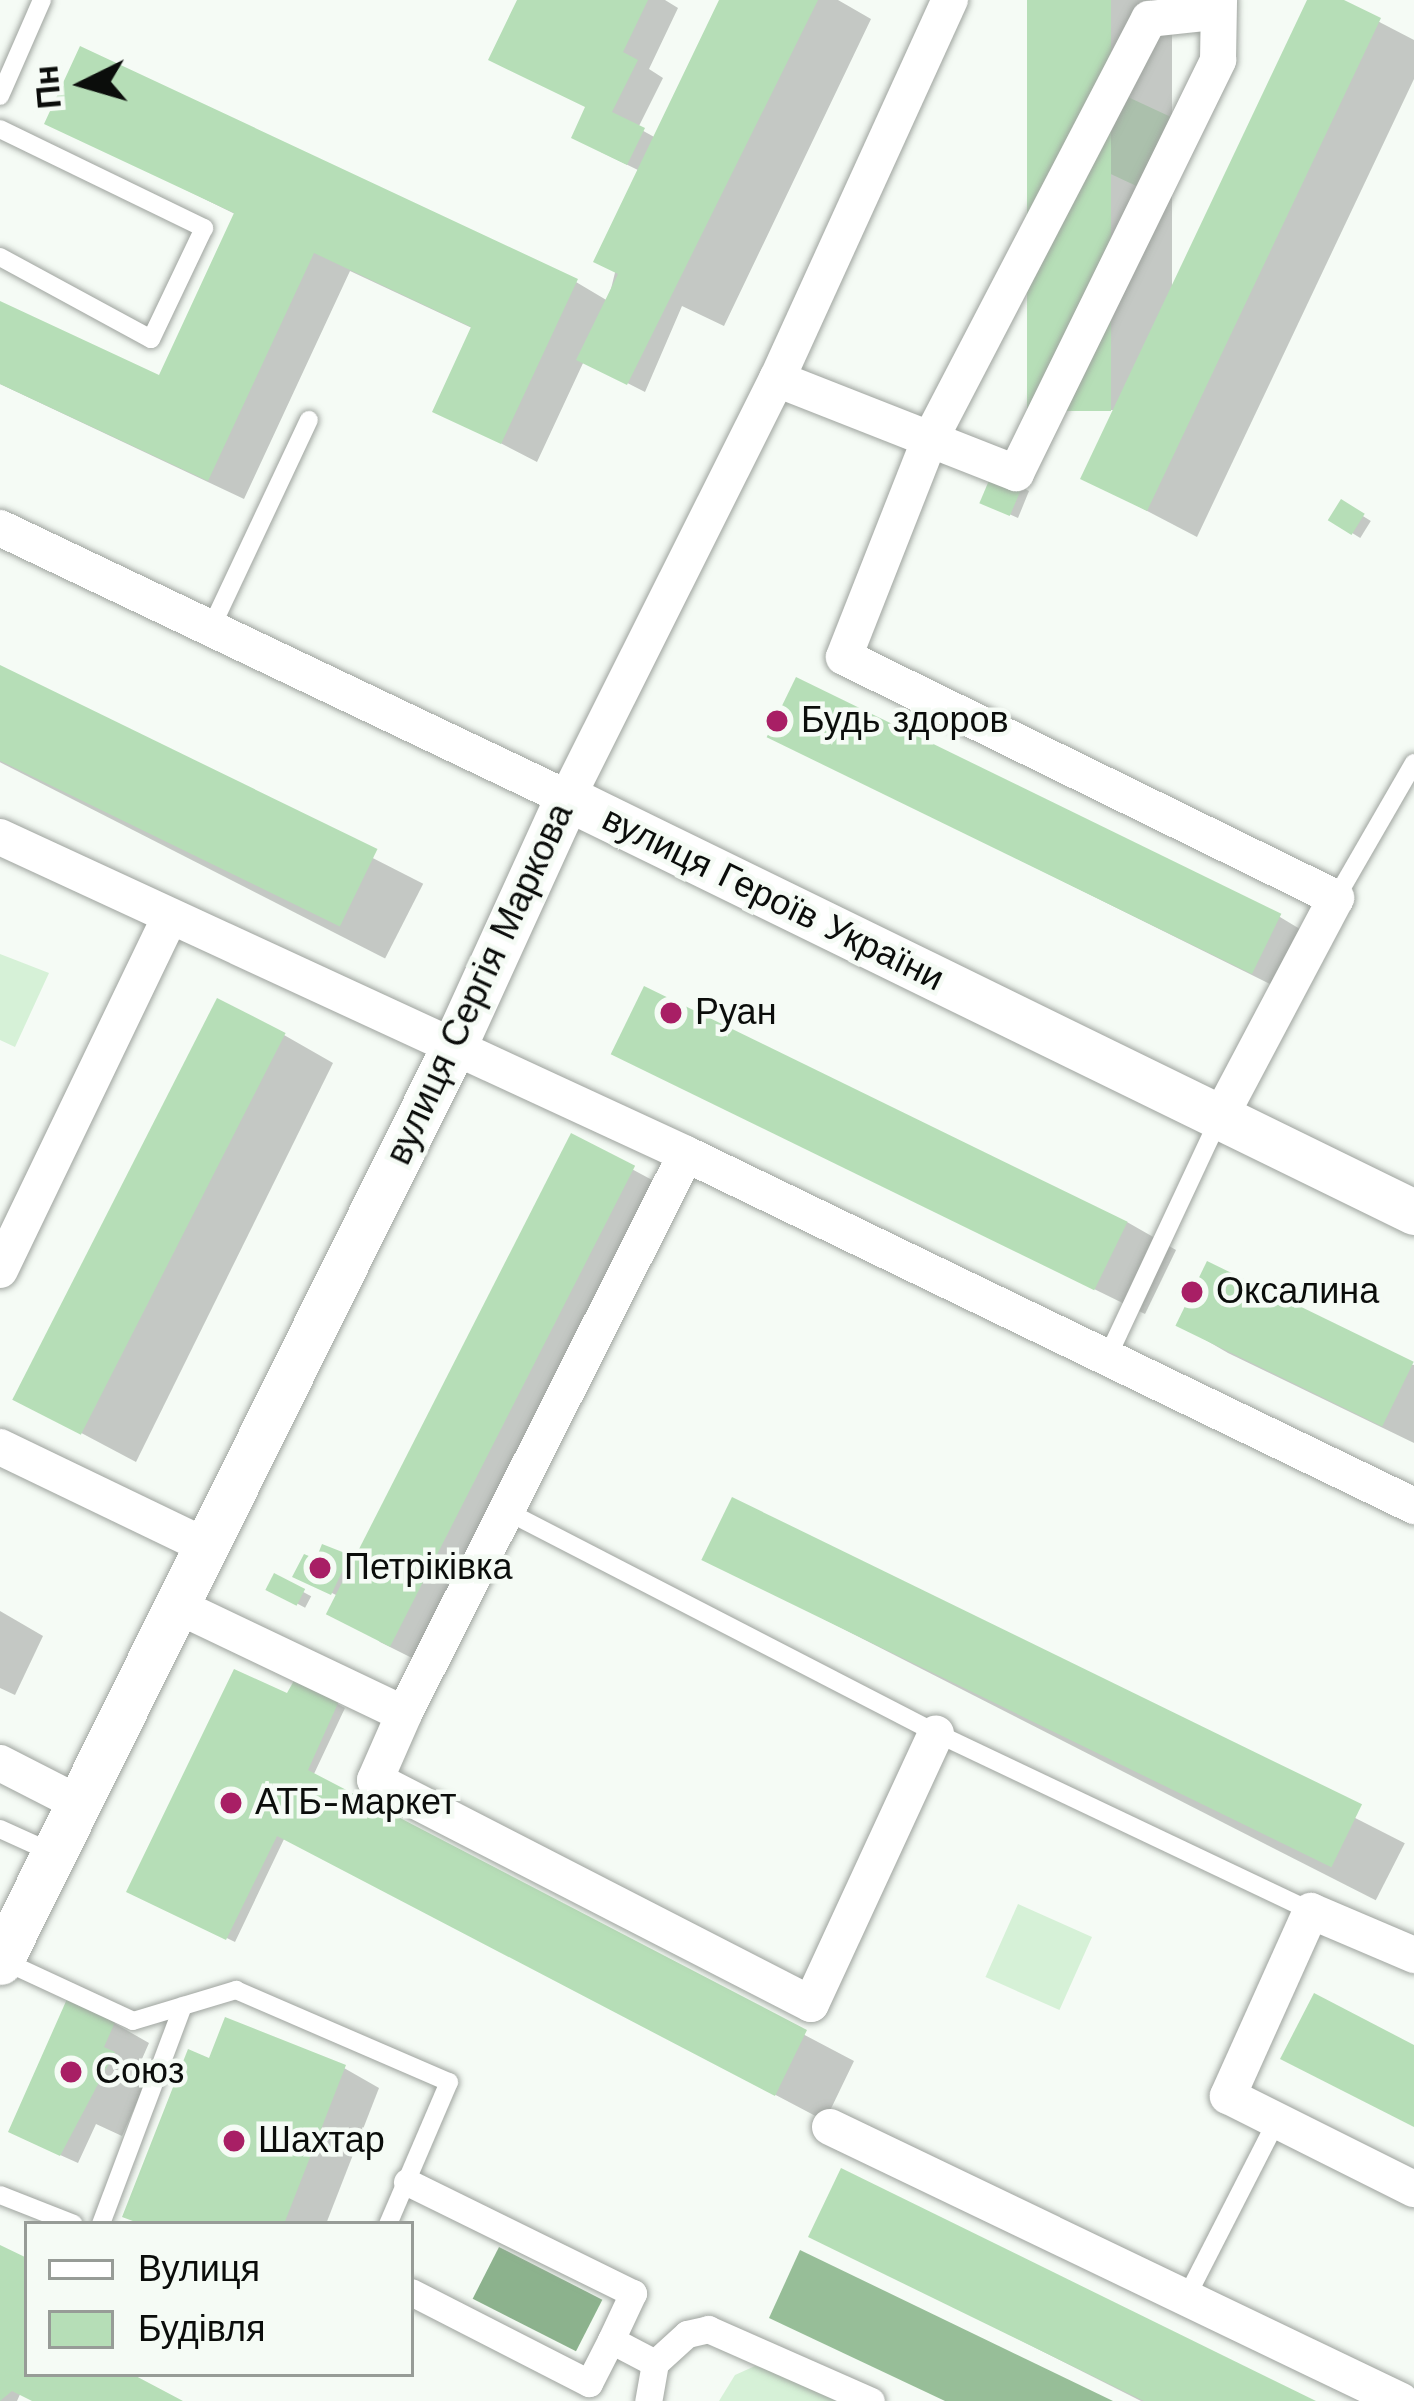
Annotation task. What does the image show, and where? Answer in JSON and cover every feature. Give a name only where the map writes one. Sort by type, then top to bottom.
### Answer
[{"type":"street","name":"вулиця Сергія Маркова","points":[[1,1961],[455,1044],[567,798],[777,379],[950,0]]},
{"type":"street","points":[[777,379],[929,441],[1016,473],[1218,60],[1217,6],[1149,19],[929,441],[844,657],[1336,898],[1219,1118]]},
{"type":"street","name":"вулиця Героїв України","points":[[0,528],[567,798],[1414,1212]]},
{"type":"street","points":[[0,837],[455,1044],[1414,1506]]},
{"type":"street","points":[[0,1270],[170,917]]},
{"type":"street","points":[[686,1154],[375,1780],[811,2004],[936,1733]]},
{"type":"street","points":[[0,1447],[206,1546]]},
{"type":"street","points":[[178,1606],[404,1714]]},
{"type":"street","points":[[0,1763],[80,1804]]},
{"type":"street","points":[[1414,1955],[1311,1911],[1228,2096],[1414,2189]]},
{"type":"street","points":[[830,2127],[1401,2401]]},
{"type":"street","points":[[407,2182],[633,2293],[589,2383],[414,2294]]},
{"type":"street","points":[[648,2401],[655,2363],[686,2334],[708,2329],[871,2401]]},
{"type":"street","points":[[611,2340],[655,2363]]},
{"type":"lane","points":[[0,96],[42,0]]},
{"type":"lane","points":[[0,129],[204,228],[151,339],[0,257]]},
{"type":"lane","points":[[212,628],[309,420]]},
{"type":"lane","points":[[1336,898],[1414,763]]},
{"type":"lane","points":[[1107,1358],[1219,1118]]},
{"type":"lane","points":[[508,1512],[936,1733],[1311,1911]]},
{"type":"lane","points":[[0,1829],[55,1854]]},
{"type":"lane","points":[[1,1961],[133,2021],[236,1990],[449,2082],[389,2221]]},
{"type":"lane","points":[[102,2221],[183,2006]]},
{"type":"lane","points":[[1185,2300],[1277,2120]]},
{"type":"lane","points":[[0,2195],[66,2221]]},
{"type":"shaded area","points":[[1115,91],[1184,123],[1151,193],[1082,161]]},
{"type":"shaded area","points":[[0,954],[49,973],[15,1047],[0,1040]]},
{"type":"shaded area","points":[[1018,1904],[1092,1937],[1059,2010],[985,1977]]},
{"type":"shaded area","points":[[499,2247],[602,2300],[576,2351],[473,2299]]},
{"type":"shaded area","points":[[800,2250],[1113,2401],[945,2401],[769,2318]]},
{"type":"shaded area","points":[[755,2366],[836,2401],[719,2401],[735,2375]]},
{"type":"building","points":[[517,0],[648,0],[623,52],[638,60],[612,112],[645,128],[627,165],[571,138],[585,107],[488,60]]},
{"type":"building","points":[[719,0],[818,0],[627,385],[576,360],[618,274],[593,262]]},
{"type":"building","points":[[1027,0],[1111,0],[1111,411],[1027,411]]},
{"type":"building","points":[[1307,0],[1344,0],[1381,18],[1147,511],[1080,479]]},
{"type":"building","points":[[80,46],[578,279],[501,444],[432,412],[471,327],[314,253],[208,481],[0,384],[0,301],[159,375],[234,213],[44,124]]},
{"type":"building","points":[[993,471],[1023,484],[1010,516],[979,503]]},
{"type":"building","points":[[1341,499],[1365,514],[1351,535],[1328,520]]},
{"type":"building","points":[[0,665],[377,849],[340,926],[0,761]]},
{"type":"building","points":[[796,677],[1281,914],[1252,974],[767,737]]},
{"type":"building","points":[[644,986],[1128,1222],[1094,1290],[611,1054]]},
{"type":"building","points":[[217,998],[286,1033],[81,1435],[12,1400]]},
{"type":"building","points":[[571,1133],[635,1166],[390,1647],[326,1614]]},
{"type":"building","points":[[1207,1261],[1414,1362],[1382,1427],[1175,1326]]},
{"type":"building","points":[[732,1497],[1362,1804],[1331,1867],[701,1560]]},
{"type":"building","name":"Петріківка","points":[[322,1544],[350,1555],[331,1595],[292,1577],[304,1554],[316,1559]]},
{"type":"building","name":"Петріківка","points":[[274,1573],[305,1589],[297,1606],[265,1590]]},
{"type":"building","points":[[234,1669],[287,1693],[296,1677],[339,1701],[308,1770],[807,2030],[775,2096],[277,1836],[226,1940],[126,1892]]},
{"type":"building","points":[[1314,1993],[1414,2045],[1414,2127],[1280,2059]]},
{"type":"building","name":"Союз","points":[[67,1999],[116,2020],[104,2047],[115,2052],[60,2156],[8,2132]]},
{"type":"building","name":"Шахтар","points":[[225,2017],[346,2065],[285,2221],[133,2221],[122,2217],[188,2049],[209,2058]]},
{"type":"building","points":[[841,2168],[1316,2401],[1144,2401],[808,2237]]},
{"type":"building","points":[[0,2245],[24,2257],[24,2377],[138,2377],[183,2401],[32,2401],[12,2391],[0,2401]]},
{"type":"place","name":"Будь здоров","points":[[777,721]]},
{"type":"place","name":"Руан","points":[[671,1013]]},
{"type":"place","name":"Оксалина","points":[[1192,1292]]},
{"type":"place","name":"Петріківка","points":[[320,1568]]},
{"type":"place","name":"АТБ-маркет","points":[[231,1803]]},
{"type":"place","name":"Союз","points":[[71,2072]]},
{"type":"place","name":"Шахтар","points":[[234,2141]]}]
